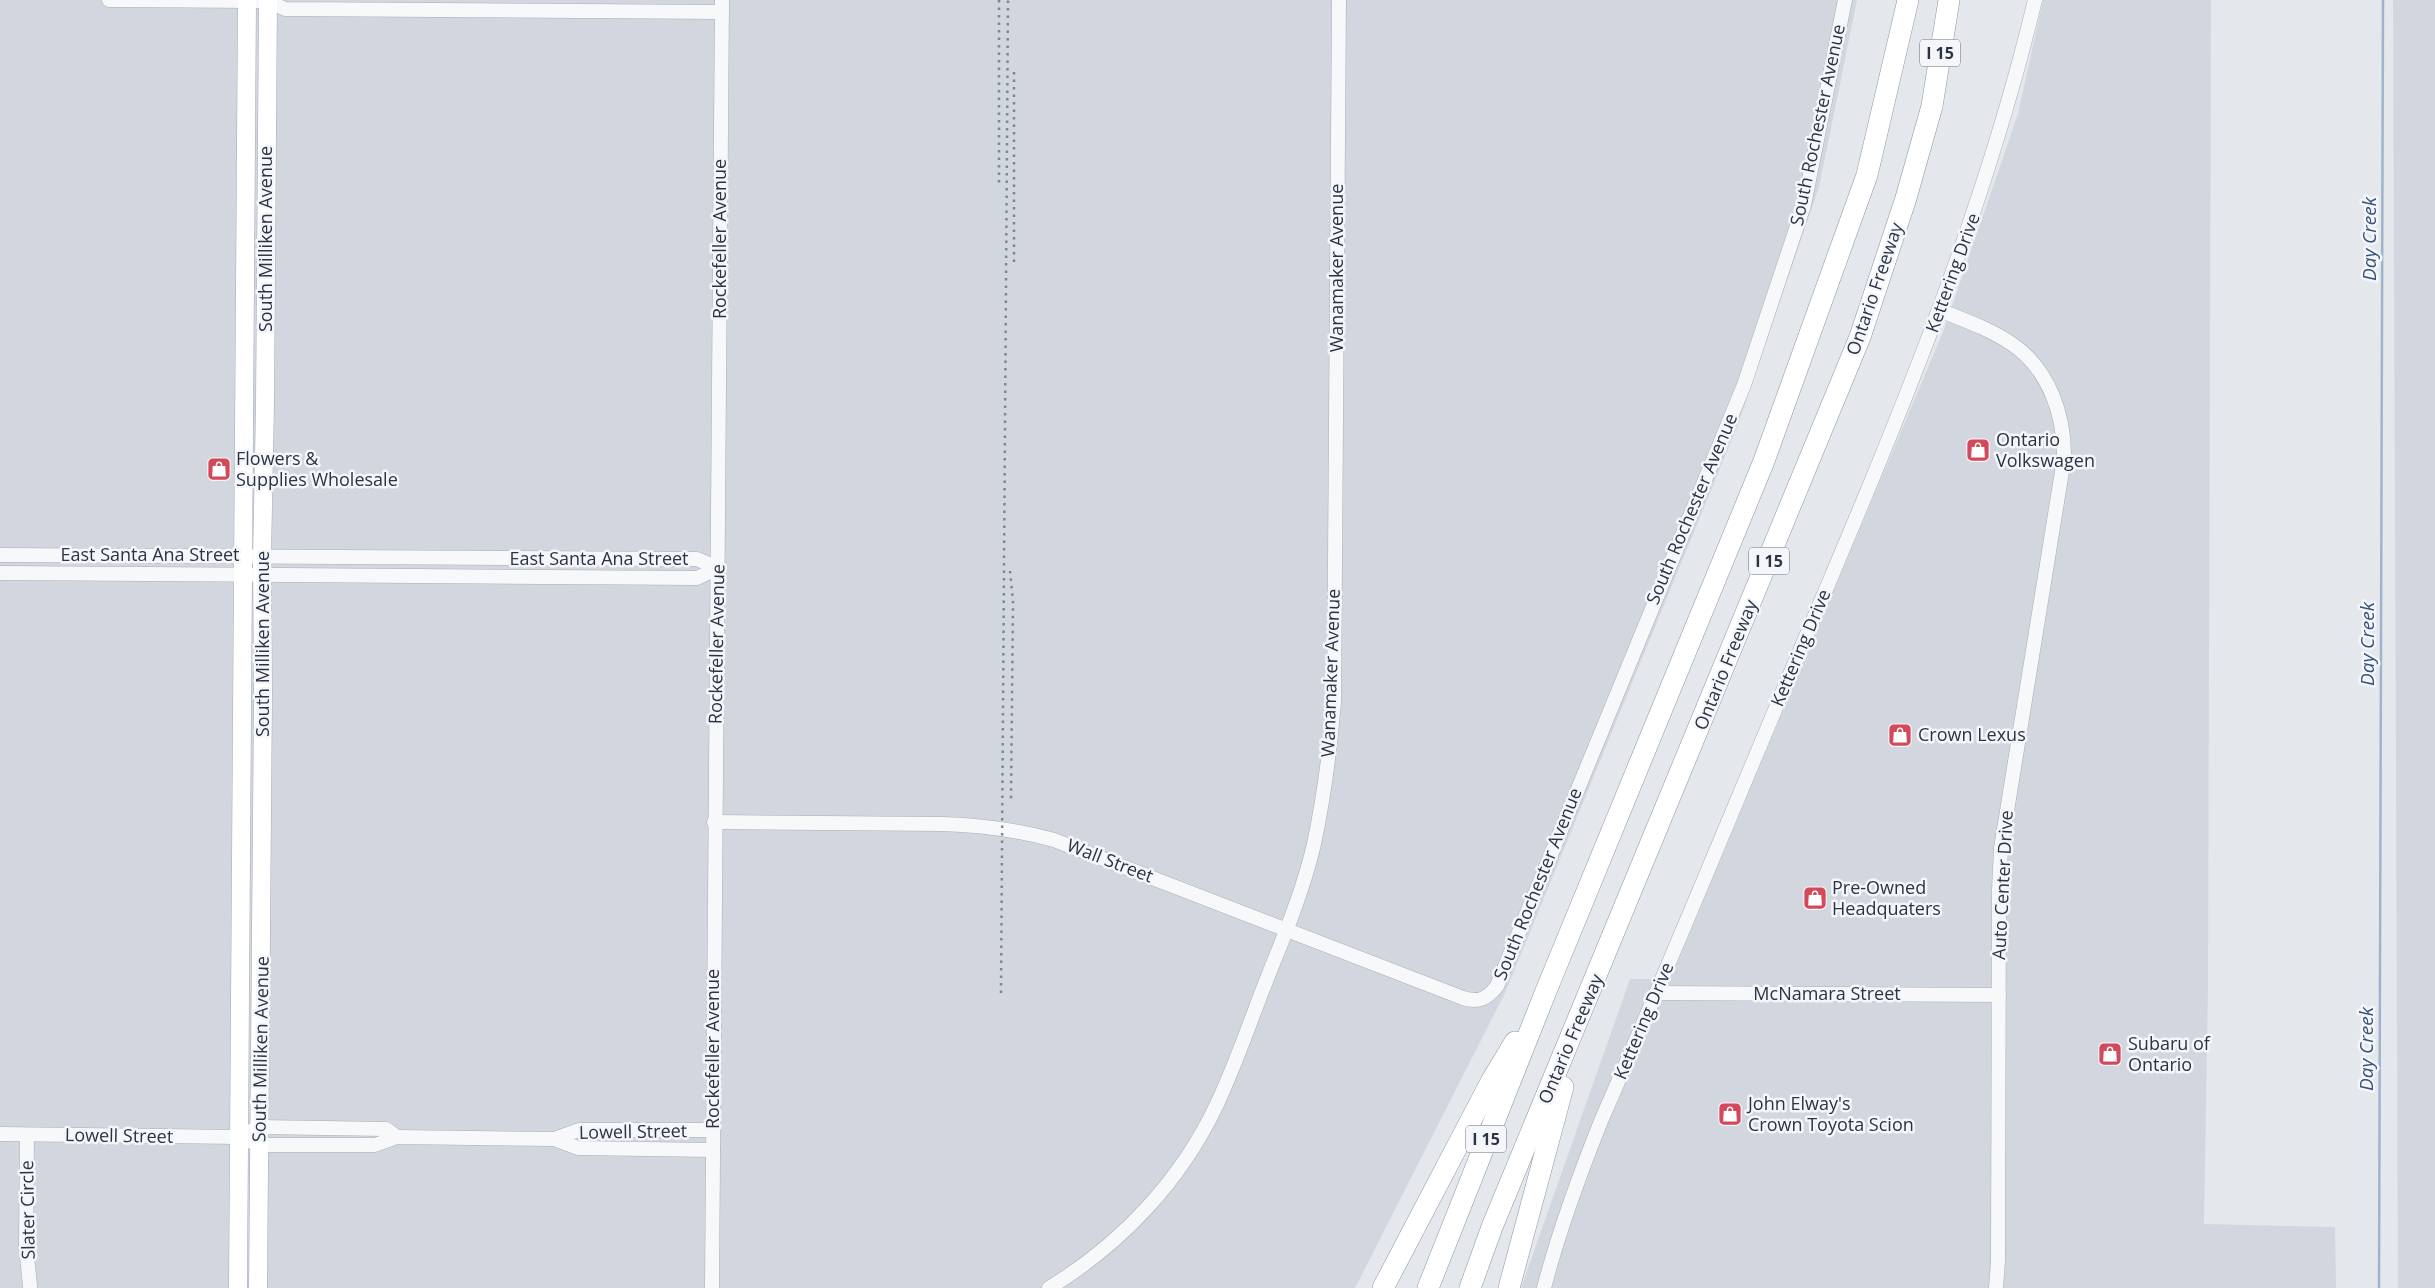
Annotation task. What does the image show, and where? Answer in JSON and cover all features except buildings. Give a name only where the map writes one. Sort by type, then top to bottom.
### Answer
[{"type":"highway","name":"I 15","points":[[1428,1288],[1546,991],[1764,461],[1866,176],[1908,0]]},
{"type":"highway","name":"Ontario Freeway","points":[[1470,1288],[1492,1226],[1584,1008],[1860,337],[1906,198],[1932,106],[1949,0]]},
{"type":"highway","points":[[1932,106],[1963,0]]},
{"type":"highway","points":[[1383,1288],[1491,1082],[1546,991]]},
{"type":"highway","points":[[1509,1288],[1584,1008]]},
{"type":"main road","name":"South Milliken Avenue","points":[[258,1288],[262,556],[269,0]]},
{"type":"main road","name":"South Milliken Avenue","points":[[238,1288],[246,1]]},
{"type":"street","points":[[108,0],[269,0],[285,9],[722,6]]},
{"type":"street","name":"Wanamaker Avenue","points":[[1049,1288],[1101,1252],[1125,1230],[1158,1196],[1189,1154],[1209,1120],[1229,1078],[1287,929],[1313,846],[1328,764],[1334,702],[1339,0]]},
{"type":"street","name":"South Rochester Avenue","points":[[1484,999],[1497,986],[1744,386],[1804,205],[1845,0]]},
{"type":"street","name":"Kettering Drive","points":[[1544,1288],[1576,1182],[1877,470],[1939,310],[1992,157],[2035,0]]},
{"type":"street","name":"Rockefeller Avenue","points":[[712,1288],[714,822],[718,568],[722,6]]},
{"type":"street","name":"Auto Center Drive","points":[[1939,310],[1990,332],[2014,345],[2032,362],[2053,393],[2059,411],[2064,445],[2001,848],[1998,995],[1998,1261],[1996,1288]]},
{"type":"street","name":"East Santa Ana Street","points":[[0,555],[696,559],[718,568]]},
{"type":"street","name":"East Santa Ana Street","points":[[0,573],[697,578],[718,568]]},
{"type":"street","name":"Wall Street","points":[[714,822],[973,825],[1026,833],[1054,840],[1463,998],[1472,1001],[1484,999]]},
{"type":"street","name":"McNamara Street","points":[[1656,993],[1998,995]]},
{"type":"street","name":"Lowell Street","points":[[239,1137],[260,1127],[386,1129],[397,1137]]},
{"type":"street","name":"Lowell Street","points":[[554,1139],[579,1130],[713,1130]]},
{"type":"street","name":"Lowell Street","points":[[0,1134],[239,1137],[259,1146],[375,1145],[397,1137],[554,1139],[578,1148],[713,1150]]},
{"type":"street","name":"Slater Circle","points":[[27,1135],[26,1246],[30,1286]]},
{"type":"shaded area","points":[[0,0],[1857,0],[1819,187],[1739,422],[1505,993],[1355,1288],[0,1288]]},
{"type":"shaded area","points":[[2043,0],[2211,0],[2208,985],[2204,1224],[2335,1227],[2336,1288],[1521,1288],[1630,979],[1670,979],[1943,332],[2018,114]]},
{"type":"shaded area","points":[[2393,0],[2435,0],[2435,1288],[2398,1288]]},
{"type":"waterway","name":"Day Creek","points":[[2379,1288],[2383,0]]},
{"type":"railway","points":[[999,0],[999,187]]},
{"type":"railway","points":[[1001,993],[1008,0]]},
{"type":"railway","points":[[1014,72],[1014,263]]},
{"type":"railway","points":[[1010,571],[1013,601],[1011,800]]},
{"type":"place","name":"Ontario Volkswagen","points":[[1978,450]]},
{"type":"place","name":"Flowers & Supplies Wholesale","points":[[219,469]]},
{"type":"place","name":"Crown Lexus","points":[[1900,735]]},
{"type":"place","name":"Pre-Owned Headquaters","points":[[1815,898]]},
{"type":"place","name":"Subaru of Ontario","points":[[2110,1054]]},
{"type":"place","name":"John Elway's Crown Toyota Scion","points":[[1730,1114]]}]
